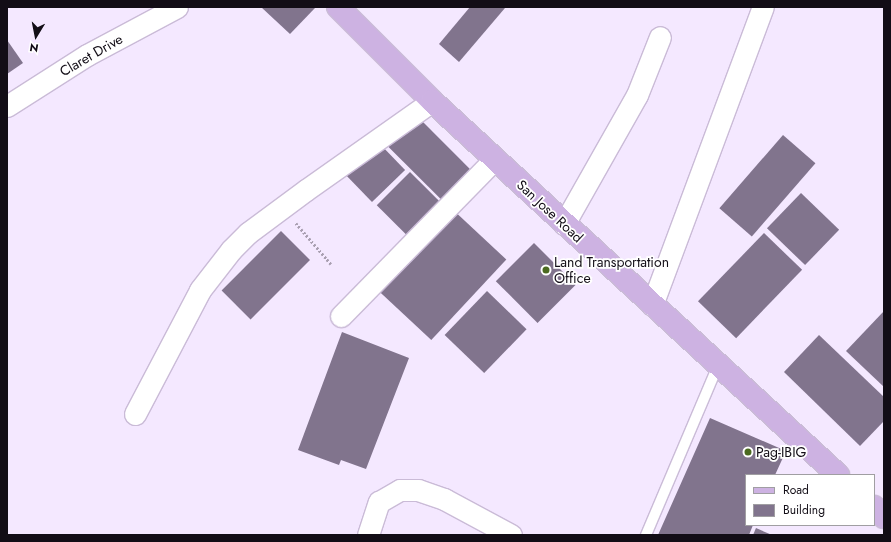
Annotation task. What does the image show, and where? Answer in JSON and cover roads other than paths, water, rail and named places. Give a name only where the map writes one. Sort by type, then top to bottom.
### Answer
[{"type":"main road","name":"San Jose Road","points":[[348,10],[432,101],[494,160],[837,474]]},
{"type":"main road","points":[[875,508],[884,516]]},
{"type":"street","name":"Claret Drive","points":[[7,106],[87,55],[178,7]]},
{"type":"street","points":[[652,305],[763,7]]},
{"type":"street","points":[[564,224],[637,95],[660,37]]},
{"type":"street","points":[[135,414],[172,340],[214,269],[248,233],[432,101]]},
{"type":"street","points":[[341,316],[494,160]]},
{"type":"street","points":[[368,535],[379,502],[400,490],[418,490],[444,499],[511,535]]},
{"type":"lane","points":[[646,535],[718,365]]},
{"type":"place","name":"Land Transportation Office","points":[[546,270]]},
{"type":"place","name":"Pag-IBIG","points":[[748,452]]}]
